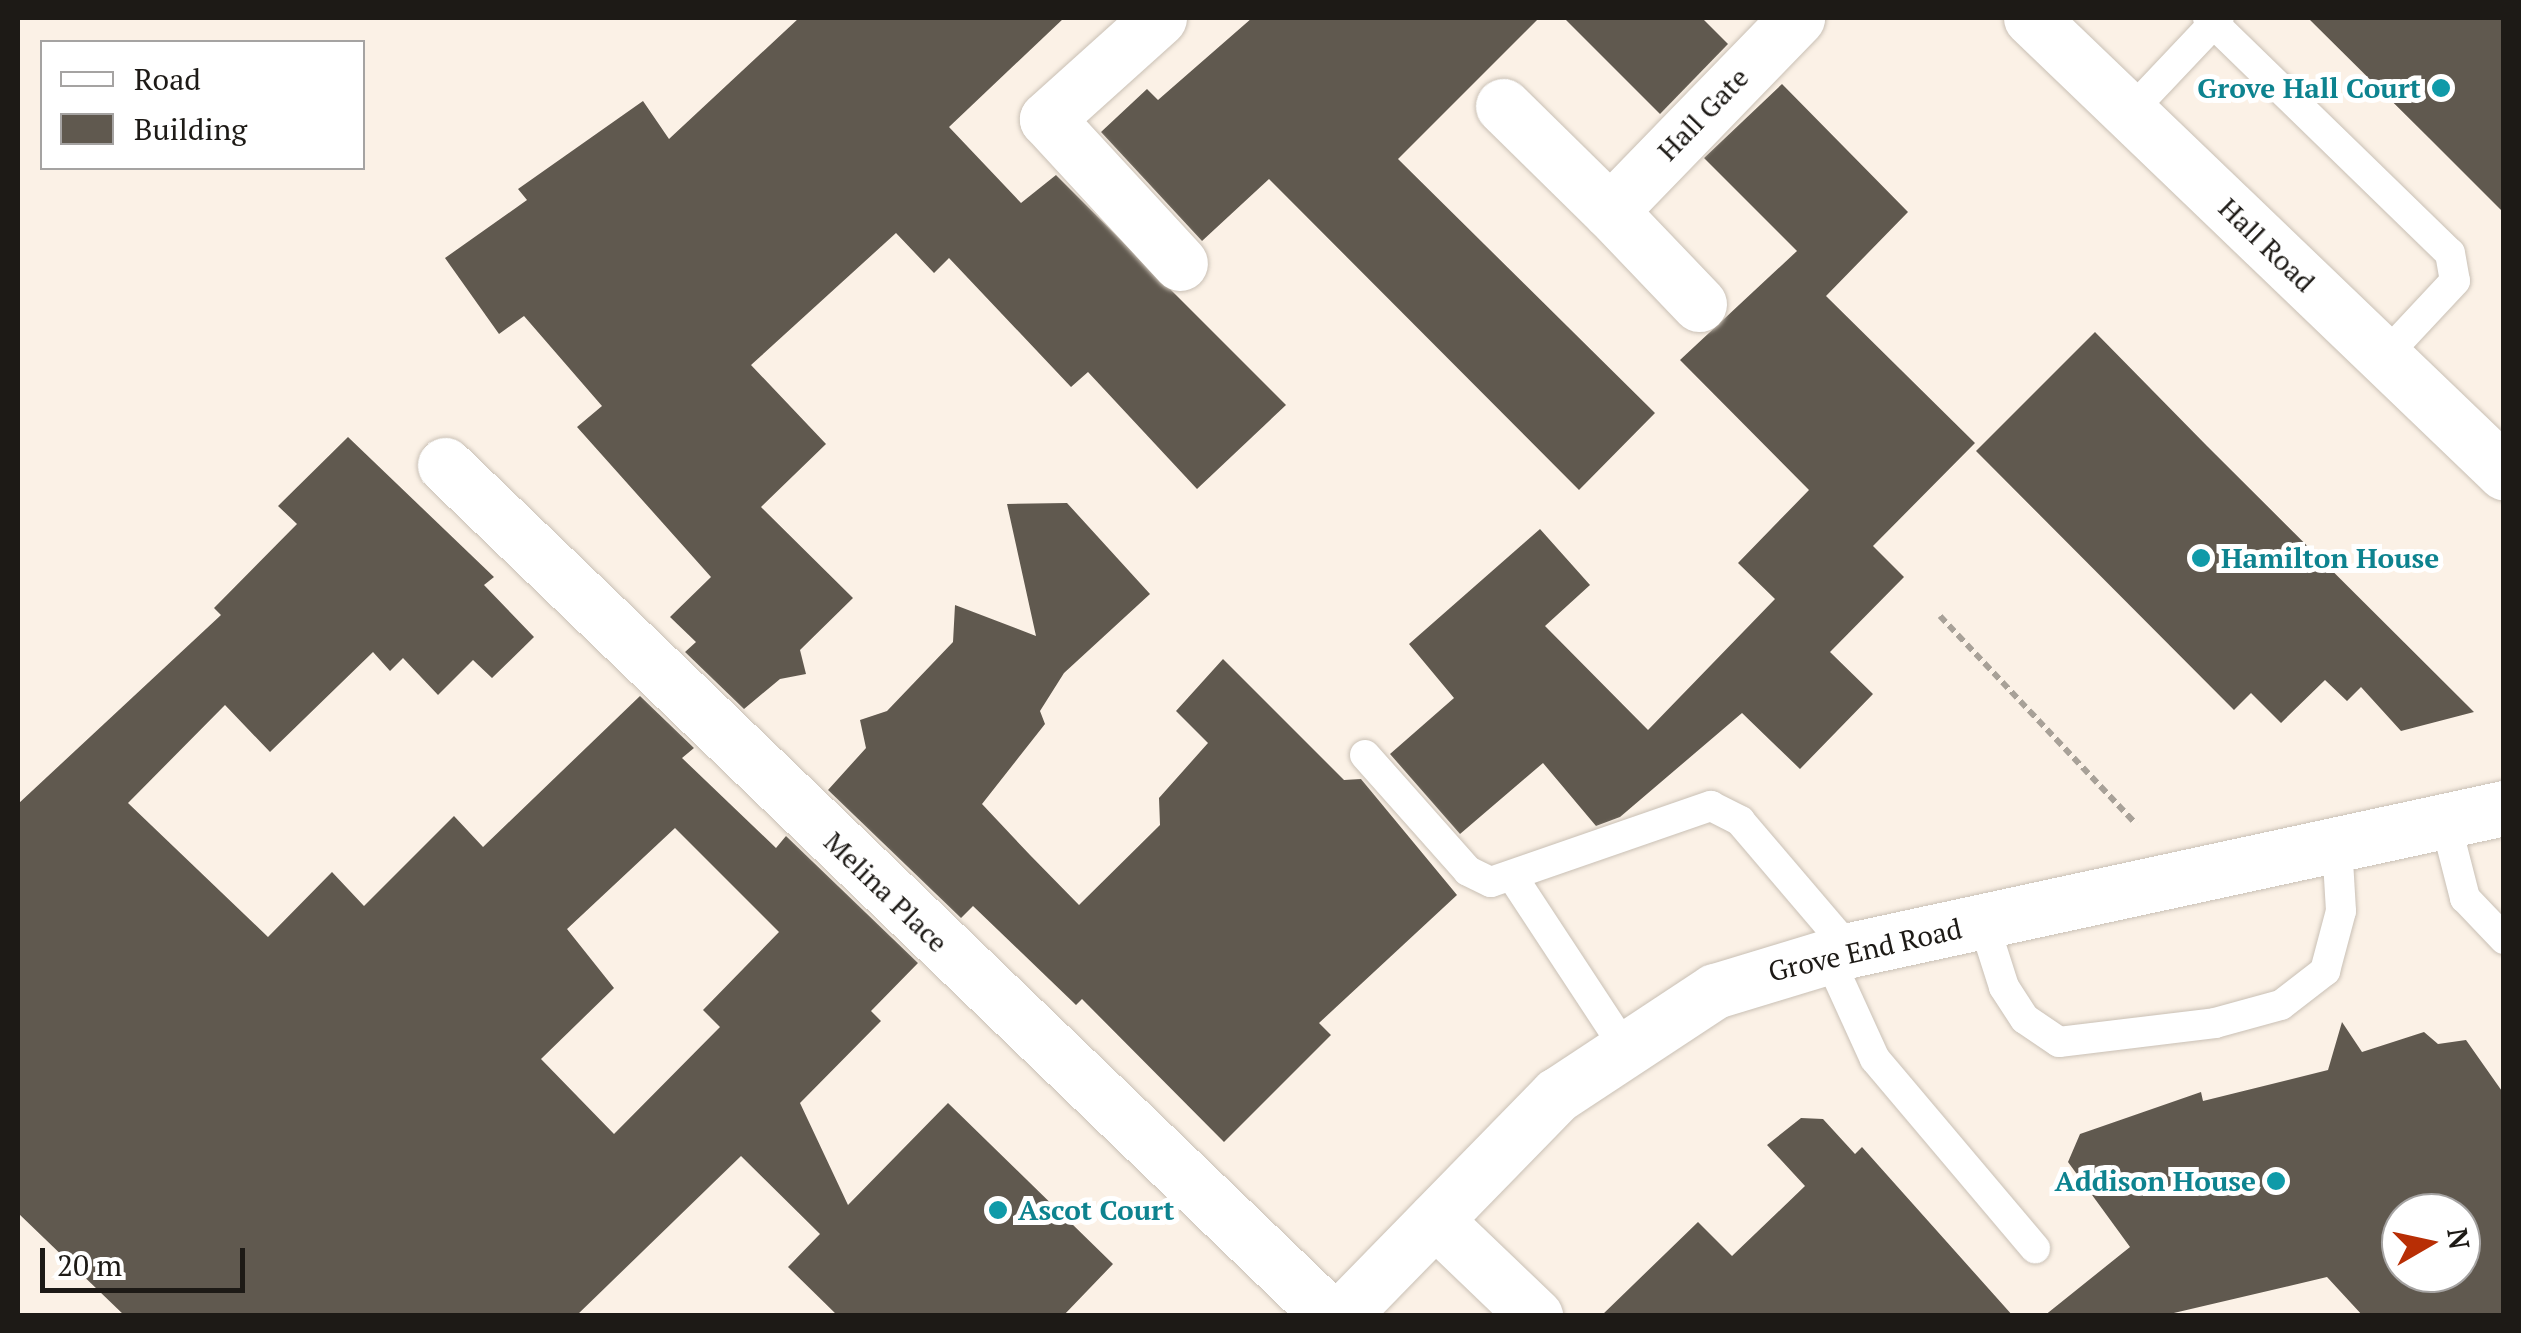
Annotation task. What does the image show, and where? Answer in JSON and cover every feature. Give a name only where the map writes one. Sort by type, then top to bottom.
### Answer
[{"type":"street","points":[[1159,18],[1047,120],[1180,263]]},
{"type":"street","name":"Hall Gate","points":[[1610,212],[1796,18]]},
{"type":"street","name":"Hall Road","points":[[2032,18],[2504,472]]},
{"type":"street","points":[[1503,106],[1700,304]]},
{"type":"street","name":"Melina Place","points":[[444,465],[1330,1316]]},
{"type":"street","name":"Grove End Road","points":[[1341,1316],[1557,1094],[1623,1045],[1715,990],[1839,953],[2504,808]]},
{"type":"street","points":[[1435,1220],[1535,1316]]},
{"type":"lane","points":[[2130,112],[2214,19],[2450,253],[2455,281],[2383,358]]},
{"type":"lane","points":[[1365,756],[1468,871],[1492,882],[1514,878],[1711,806],[1740,821],[1839,953],[1876,1058],[2034,1248]]},
{"type":"lane","points":[[2445,820],[2466,898],[2504,939]]},
{"type":"lane","points":[[1983,922],[2004,987],[2025,1019],[2060,1042],[2216,1023],[2281,1005],[2325,971],[2341,911],[2337,844]]},
{"type":"lane","points":[[1514,878],[1623,1045]]},
{"type":"path","points":[[1940,616],[2184,877]]},
{"type":"building","points":[[799,18],[1064,18],[949,127],[1021,203],[1056,175],[1286,405],[1197,489],[1088,372],[1071,387],[949,258],[934,273],[896,233],[751,365],[826,444],[761,507],[853,598],[800,650],[806,674],[780,679],[744,709],[685,652],[696,642],[670,617],[711,577],[577,427],[602,406],[524,316],[499,334],[445,258],[527,200],[518,189],[643,101],[669,139]]},
{"type":"building","points":[[1252,18],[1539,18],[1398,159],[1655,413],[1579,490],[1269,179],[1202,241],[1101,132],[1147,89],[1158,100]]},
{"type":"building","points":[[1564,18],[1702,18],[1728,44],[1660,114]]},
{"type":"building","name":"Grove Hall Court","points":[[2308,18],[2504,18],[2504,213],[2429,138]]},
{"type":"building","points":[[1782,84],[1908,212],[1826,296],[1975,443],[1873,546],[1904,577],[1830,652],[1873,694],[1800,769],[1742,713],[1620,817],[1596,826],[1543,763],[1460,834],[1390,754],[1454,698],[1409,644],[1540,529],[1590,585],[1545,626],[1648,730],[1775,599],[1738,563],[1809,490],[1680,360],[1797,251],[1704,158]]},
{"type":"building","name":"Hamilton House","points":[[2095,332],[2474,712],[2401,731],[2361,687],[2347,701],[2325,680],[2281,723],[2251,693],[2234,710],[1976,451]]},
{"type":"building","points":[[348,437],[494,577],[484,585],[534,637],[492,678],[473,660],[438,695],[403,658],[390,671],[373,652],[270,752],[225,705],[128,803],[268,937],[332,872],[364,906],[454,816],[483,847],[640,696],[694,748],[682,758],[776,848],[786,836],[918,963],[871,1011],[881,1021],[800,1103],[848,1205],[948,1103],[1113,1264],[1063,1316],[838,1316],[788,1267],[820,1234],[741,1156],[576,1316],[125,1316],[18,1213],[18,804],[221,615],[214,608],[297,524],[278,506]],"holes":[[[675,828],[779,932],[703,1010],[720,1027],[614,1134],[541,1059],[614,988],[567,929]]]},
{"type":"building","points":[[1067,503],[1150,594],[1064,673],[1040,711],[1045,724],[982,804],[1079,905],[1160,825],[1159,798],[1208,743],[1176,711],[1223,659],[1344,780],[1361,779],[1457,895],[1319,1023],[1331,1035],[1224,1142],[1082,999],[1076,1005],[973,906],[961,918],[828,790],[866,748],[860,720],[887,711],[953,642],[955,605],[1036,636],[1007,504]]},
{"type":"building","name":"Addison House","points":[[2342,1022],[2362,1052],[2424,1032],[2438,1044],[2466,1040],[2504,1094],[2504,1316],[2363,1316],[2327,1277],[2161,1316],[2044,1316],[2130,1247],[2068,1162],[2080,1134],[2201,1092],[2203,1101],[2328,1070]]},
{"type":"building","points":[[1801,1118],[1823,1119],[1855,1154],[1862,1147],[2013,1316],[1601,1316],[1698,1222],[1732,1256],[1805,1186],[1767,1145]]},
{"type":"place","name":"Grove Hall Court","points":[[2441,88]]},
{"type":"place","name":"Hamilton House","points":[[2201,558]]},
{"type":"place","name":"Addison House","points":[[2276,1181]]},
{"type":"place","name":"Ascot Court","points":[[998,1210]]}]
